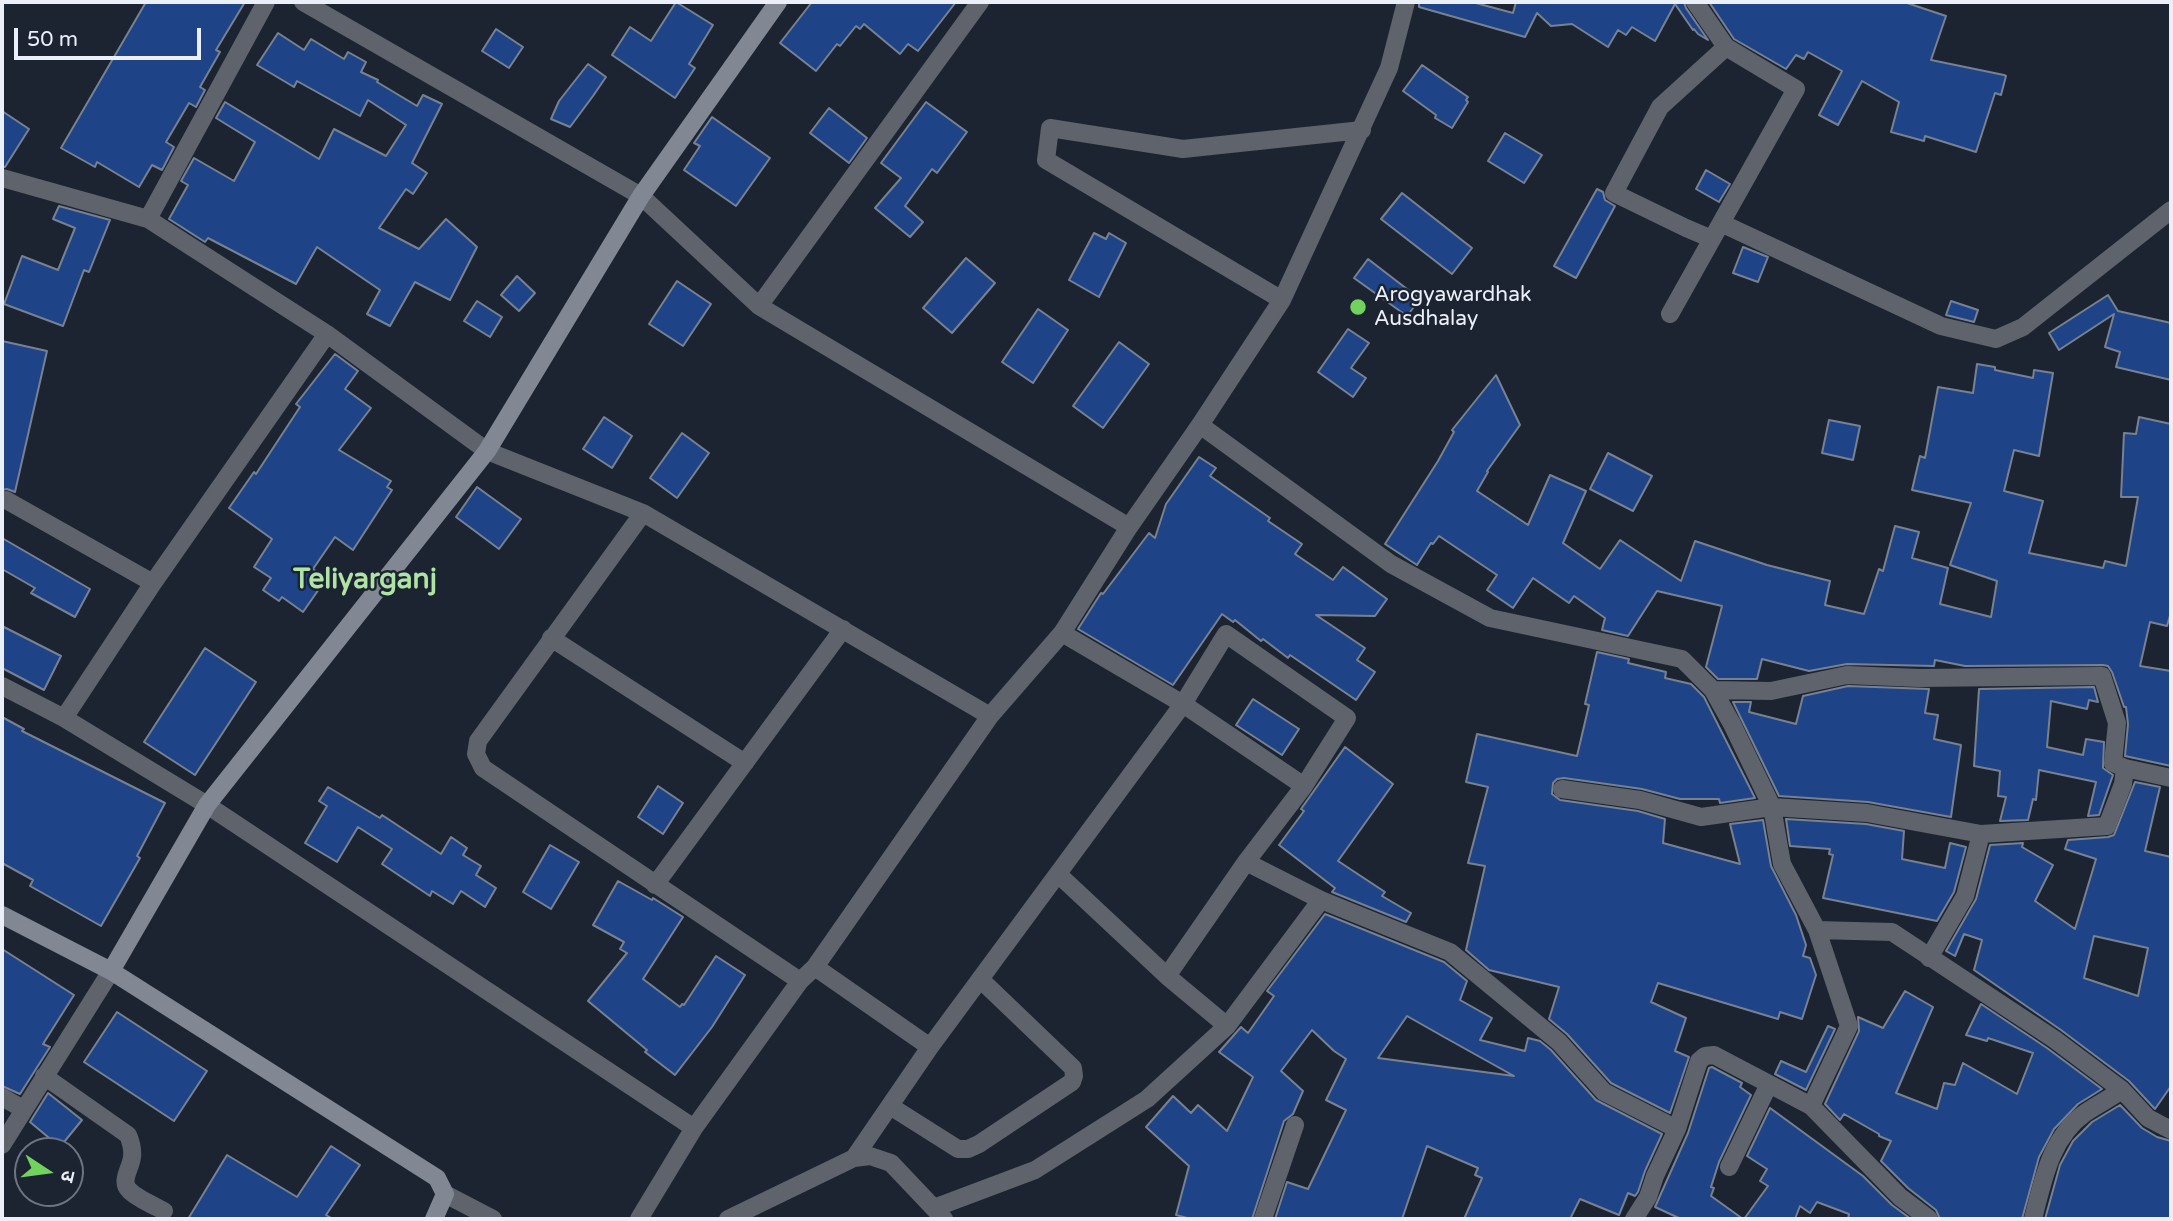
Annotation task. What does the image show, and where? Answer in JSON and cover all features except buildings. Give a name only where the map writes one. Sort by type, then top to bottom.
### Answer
[{"type":"street","points":[[148,219],[266,2]]},
{"type":"street","points":[[303,2],[641,195],[759,306],[1129,527]]},
{"type":"street","points":[[2,1145],[111,971],[207,805],[487,451],[641,195],[778,2]]},
{"type":"street","points":[[759,306],[980,2]]},
{"type":"street","points":[[639,1219],[694,1128],[800,981],[815,967],[990,716],[1062,633],[1129,527],[1282,300],[1389,68],[1406,2]]},
{"type":"street","points":[[1670,314],[1796,89],[1726,47],[1695,2]]},
{"type":"street","points":[[1712,239],[1614,193],[1660,107],[1726,47]]},
{"type":"street","points":[[1282,300],[1046,160],[1050,128],[1183,149],[1362,130]]},
{"type":"street","points":[[2,178],[148,219],[327,334],[487,451],[643,513],[990,716]]},
{"type":"street","points":[[1721,223],[1941,326],[1996,339],[2023,327],[2171,209]]},
{"type":"street","points":[[64,718],[153,583],[327,334]]},
{"type":"street","points":[[1200,425],[1391,564],[1490,618],[1682,659],[1713,690],[1772,807],[1782,864],[1817,930],[1849,1026],[1811,1106]]},
{"type":"street","points":[[6,500],[153,583]]},
{"type":"street","points":[[643,513],[478,741],[476,754],[483,768],[800,981]]},
{"type":"street","points":[[655,885],[843,629]]},
{"type":"street","points":[[1062,633],[1184,704],[1304,786]]},
{"type":"street","points":[[854,1158],[930,1047],[1184,704],[1226,634],[1347,718],[1304,786],[1246,862],[1167,975]]},
{"type":"street","points":[[551,638],[745,762]]},
{"type":"street","points":[[1713,690],[1771,691],[1847,675],[1919,678],[2102,676],[2117,723],[2113,763],[2171,778]]},
{"type":"street","points":[[2,686],[64,718],[207,805],[694,1128]]},
{"type":"street","points":[[1562,789],[1640,800],[1701,817],[1772,807],[1867,813],[1980,834],[2106,826],[2123,784],[2125,768]]},
{"type":"street","points":[[1929,958],[1965,896],[1980,834]]},
{"type":"street","points":[[1246,862],[1321,900],[1450,952],[1559,1042],[1604,1092],[1678,1129]]},
{"type":"street","points":[[1059,875],[1167,975],[1227,1026]]},
{"type":"street","points":[[735,1218],[854,1158],[870,1156],[891,1163],[939,1214],[1035,1170],[1147,1099],[1227,1026],[1321,900]]},
{"type":"street","points":[[2,915],[111,971],[437,1178],[445,1194],[493,1219]]},
{"type":"street","points":[[1817,930],[1892,932],[2054,1039],[2122,1090],[2148,1118],[2171,1130]]},
{"type":"street","points":[[815,967],[930,1047]]},
{"type":"street","points":[[890,1107],[958,1149],[968,1149],[1072,1082],[1073,1068],[980,979]]},
{"type":"street","points":[[1634,1219],[1648,1197],[1678,1129],[1699,1061],[1705,1056],[1714,1055],[1811,1106],[1900,1197],[1930,1219]]},
{"type":"street","points":[[44,1076],[128,1135],[132,1144],[132,1158],[125,1183],[128,1190],[164,1211]]},
{"type":"street","points":[[1729,1167],[1769,1084]]},
{"type":"street","points":[[2032,1219],[2045,1172],[2056,1146],[2083,1114],[2122,1090]]},
{"type":"street","points":[[2,1097],[23,1109]]},
{"type":"street","points":[[1264,1219],[1295,1125]]},
{"type":"street","points":[[434,1219],[445,1194]]},
{"type":"place","name":"Arogyawardhak Ausdhalay","points":[[1358,307]]},
{"type":"district","name":"Teliyarganj","points":[[365,581]]}]
